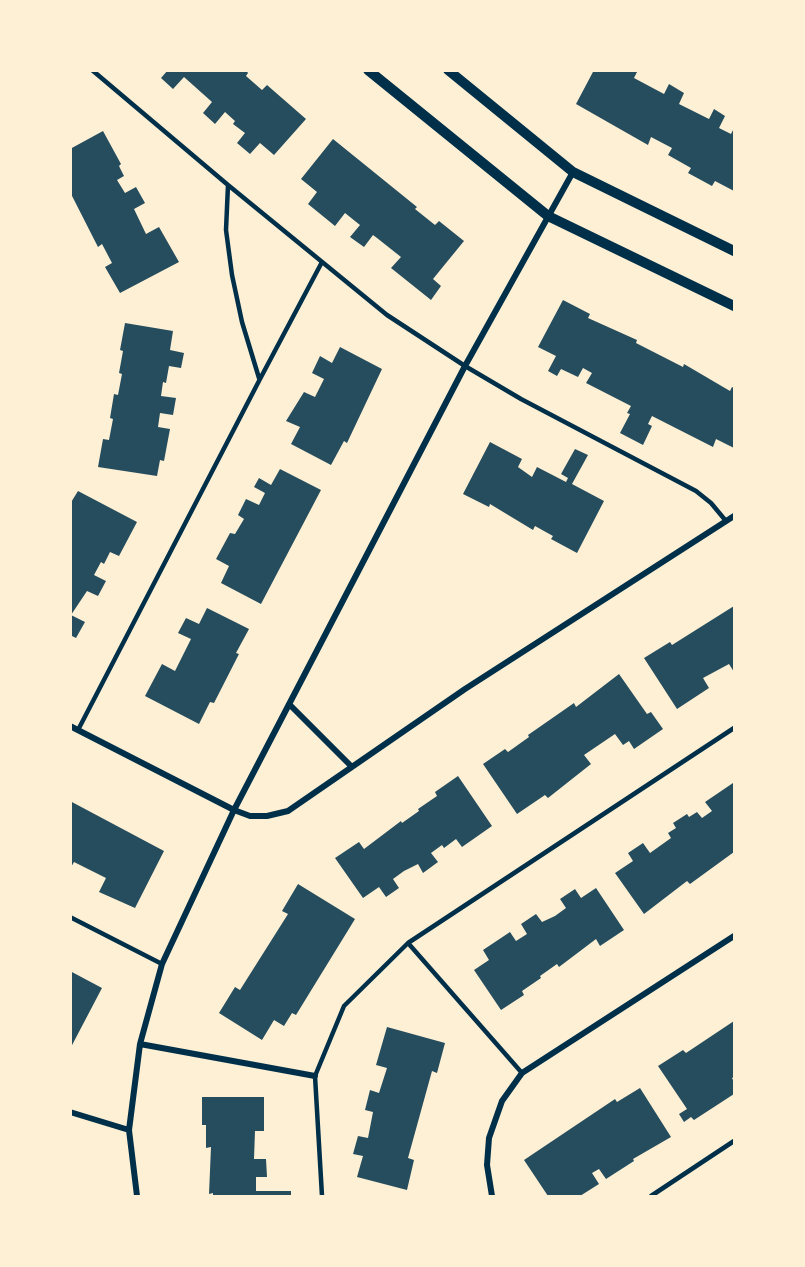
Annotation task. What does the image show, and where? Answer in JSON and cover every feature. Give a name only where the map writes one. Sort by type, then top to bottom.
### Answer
[{"type":"street","points":[[369,70],[548,216],[735,306]]},
{"type":"street","points":[[448,70],[573,172],[735,251]]},
{"type":"street","points":[[137,1197],[129,1130],[140,1044],[162,964],[234,810],[289,704],[465,366],[573,172]]},
{"type":"street","points":[[70,726],[234,810],[250,816],[267,816],[288,811],[465,689],[735,516]]},
{"type":"street","points":[[289,704],[352,766]]},
{"type":"street","points":[[492,1197],[487,1165],[489,1138],[502,1101],[522,1073],[735,936]]},
{"type":"street","points":[[140,1044],[315,1076]]},
{"type":"street","points":[[70,1112],[129,1130]]},
{"type":"lane","points":[[92,70],[387,315],[521,399],[696,491],[711,503],[726,521]]},
{"type":"lane","points":[[228,185],[226,230],[232,275],[242,322],[260,379]]},
{"type":"lane","points":[[78,730],[322,262]]},
{"type":"lane","points":[[322,1197],[315,1076],[344,1006],[408,943],[735,728]]},
{"type":"lane","points":[[70,917],[162,964]]},
{"type":"lane","points":[[408,943],[522,1073]]},
{"type":"lane","points":[[651,1197],[735,1142]]},
{"type":"building","points":[[168,70],[246,70],[248,73],[246,76],[262,90],[267,85],[306,119],[274,155],[260,143],[250,154],[237,143],[245,133],[233,124],[235,121],[225,112],[215,124],[203,113],[212,102],[184,77],[173,89],[161,78]]},
{"type":"building","points":[[594,70],[638,70],[634,78],[664,94],[669,84],[684,93],[679,104],[709,119],[714,109],[725,116],[719,128],[731,134],[734,128],[734,191],[715,181],[712,186],[688,173],[691,168],[668,155],[672,148],[651,137],[648,145],[576,104]]},
{"type":"building","points":[[103,131],[121,164],[119,166],[124,176],[117,180],[125,193],[136,187],[145,203],[134,209],[146,234],[159,227],[179,262],[120,293],[105,267],[112,263],[102,244],[98,247],[70,192],[70,149]]},
{"type":"building","points":[[333,139],[417,207],[415,209],[435,225],[439,221],[464,241],[433,279],[441,286],[431,300],[391,268],[401,257],[377,238],[373,235],[364,247],[350,237],[360,225],[345,213],[335,226],[308,204],[317,192],[301,179]]},
{"type":"building","points":[[563,300],[590,314],[588,318],[637,340],[636,343],[683,367],[684,364],[730,391],[732,387],[734,388],[734,448],[716,439],[713,447],[652,416],[648,424],[652,426],[643,445],[620,433],[630,414],[627,413],[631,406],[586,383],[592,373],[583,368],[578,377],[561,369],[557,376],[548,371],[556,356],[538,347]]},
{"type":"building","points":[[125,323],[173,331],[170,350],[184,353],[181,368],[169,366],[166,383],[163,382],[161,396],[176,398],[173,415],[160,413],[158,427],[170,429],[164,461],[160,460],[157,476],[98,467],[103,439],[109,440],[114,394],[118,395],[122,374],[119,373],[123,351],[120,350]]},
{"type":"building","points":[[340,347],[382,369],[347,443],[344,441],[331,465],[291,444],[300,427],[286,421],[304,392],[315,397],[324,379],[312,373],[320,356],[332,363]]},
{"type":"building","points":[[490,442],[522,459],[518,467],[532,477],[537,467],[566,482],[568,478],[561,474],[575,449],[588,455],[572,484],[604,501],[577,553],[551,539],[553,536],[535,526],[533,530],[490,504],[489,507],[463,494]]},
{"type":"building","points":[[280,469],[321,490],[261,604],[221,583],[229,566],[216,559],[230,533],[235,534],[244,519],[238,515],[246,499],[259,505],[265,493],[254,487],[259,478],[271,485]]},
{"type":"building","points":[[78,491],[137,522],[119,556],[110,552],[104,564],[101,562],[94,575],[106,581],[98,596],[87,591],[71,615],[85,622],[76,638],[70,635],[70,504]]},
{"type":"building","points":[[734,606],[734,672],[729,664],[703,678],[709,688],[677,709],[644,658],[670,642],[672,645]]},
{"type":"building","points":[[207,608],[249,629],[214,703],[210,702],[199,724],[145,696],[162,664],[175,671],[191,639],[178,633],[186,618],[199,624]]},
{"type":"building","points":[[619,674],[647,714],[651,712],[663,729],[634,749],[629,741],[623,745],[615,734],[584,755],[591,764],[548,798],[545,795],[517,814],[483,764],[505,749],[508,752],[574,703],[576,707]]},
{"type":"building","points":[[458,776],[492,826],[462,847],[456,839],[444,848],[442,845],[431,853],[438,862],[423,873],[418,864],[404,871],[393,879],[399,888],[386,897],[379,887],[363,898],[335,858],[359,842],[364,849],[401,821],[402,823],[419,811],[418,809],[437,796],[435,792]]},
{"type":"building","points":[[733,783],[734,852],[690,884],[687,881],[644,914],[615,873],[633,861],[628,853],[643,843],[650,853],[671,838],[668,833],[676,828],[673,823],[687,814],[689,817],[697,812],[702,818],[712,811],[705,802]]},
{"type":"building","points":[[70,801],[164,851],[135,908],[99,892],[106,878],[74,862],[70,869]]},
{"type":"building","points":[[298,884],[355,919],[296,1015],[292,1013],[284,1026],[274,1020],[262,1040],[219,1013],[235,987],[240,990],[288,914],[282,911]]},
{"type":"building","points":[[596,888],[624,930],[600,946],[596,939],[559,967],[557,964],[522,991],[524,995],[501,1010],[474,970],[489,960],[483,950],[510,932],[516,941],[527,934],[521,924],[536,914],[542,922],[555,916],[566,908],[560,899],[575,889],[581,898]]},
{"type":"building","points":[[70,971],[102,988],[70,1049]]},
{"type":"building","points":[[734,1021],[734,1077],[732,1078],[734,1094],[694,1120],[691,1117],[684,1122],[679,1114],[687,1109],[658,1066],[683,1050],[686,1053]]},
{"type":"building","points":[[387,1027],[445,1043],[437,1073],[432,1071],[408,1158],[414,1160],[407,1190],[357,1177],[363,1156],[353,1154],[358,1136],[368,1138],[373,1112],[365,1110],[370,1090],[379,1093],[387,1068],[376,1065]]},
{"type":"building","points":[[640,1088],[671,1137],[633,1159],[634,1161],[606,1179],[599,1169],[592,1173],[599,1184],[580,1196],[548,1196],[524,1160],[615,1099],[617,1102]]},
{"type":"building","points":[[202,1097],[264,1097],[264,1131],[255,1131],[254,1159],[266,1159],[267,1177],[256,1177],[256,1191],[291,1191],[291,1196],[213,1196],[213,1193],[209,1194],[211,1147],[206,1148],[206,1125],[202,1125]]}]
